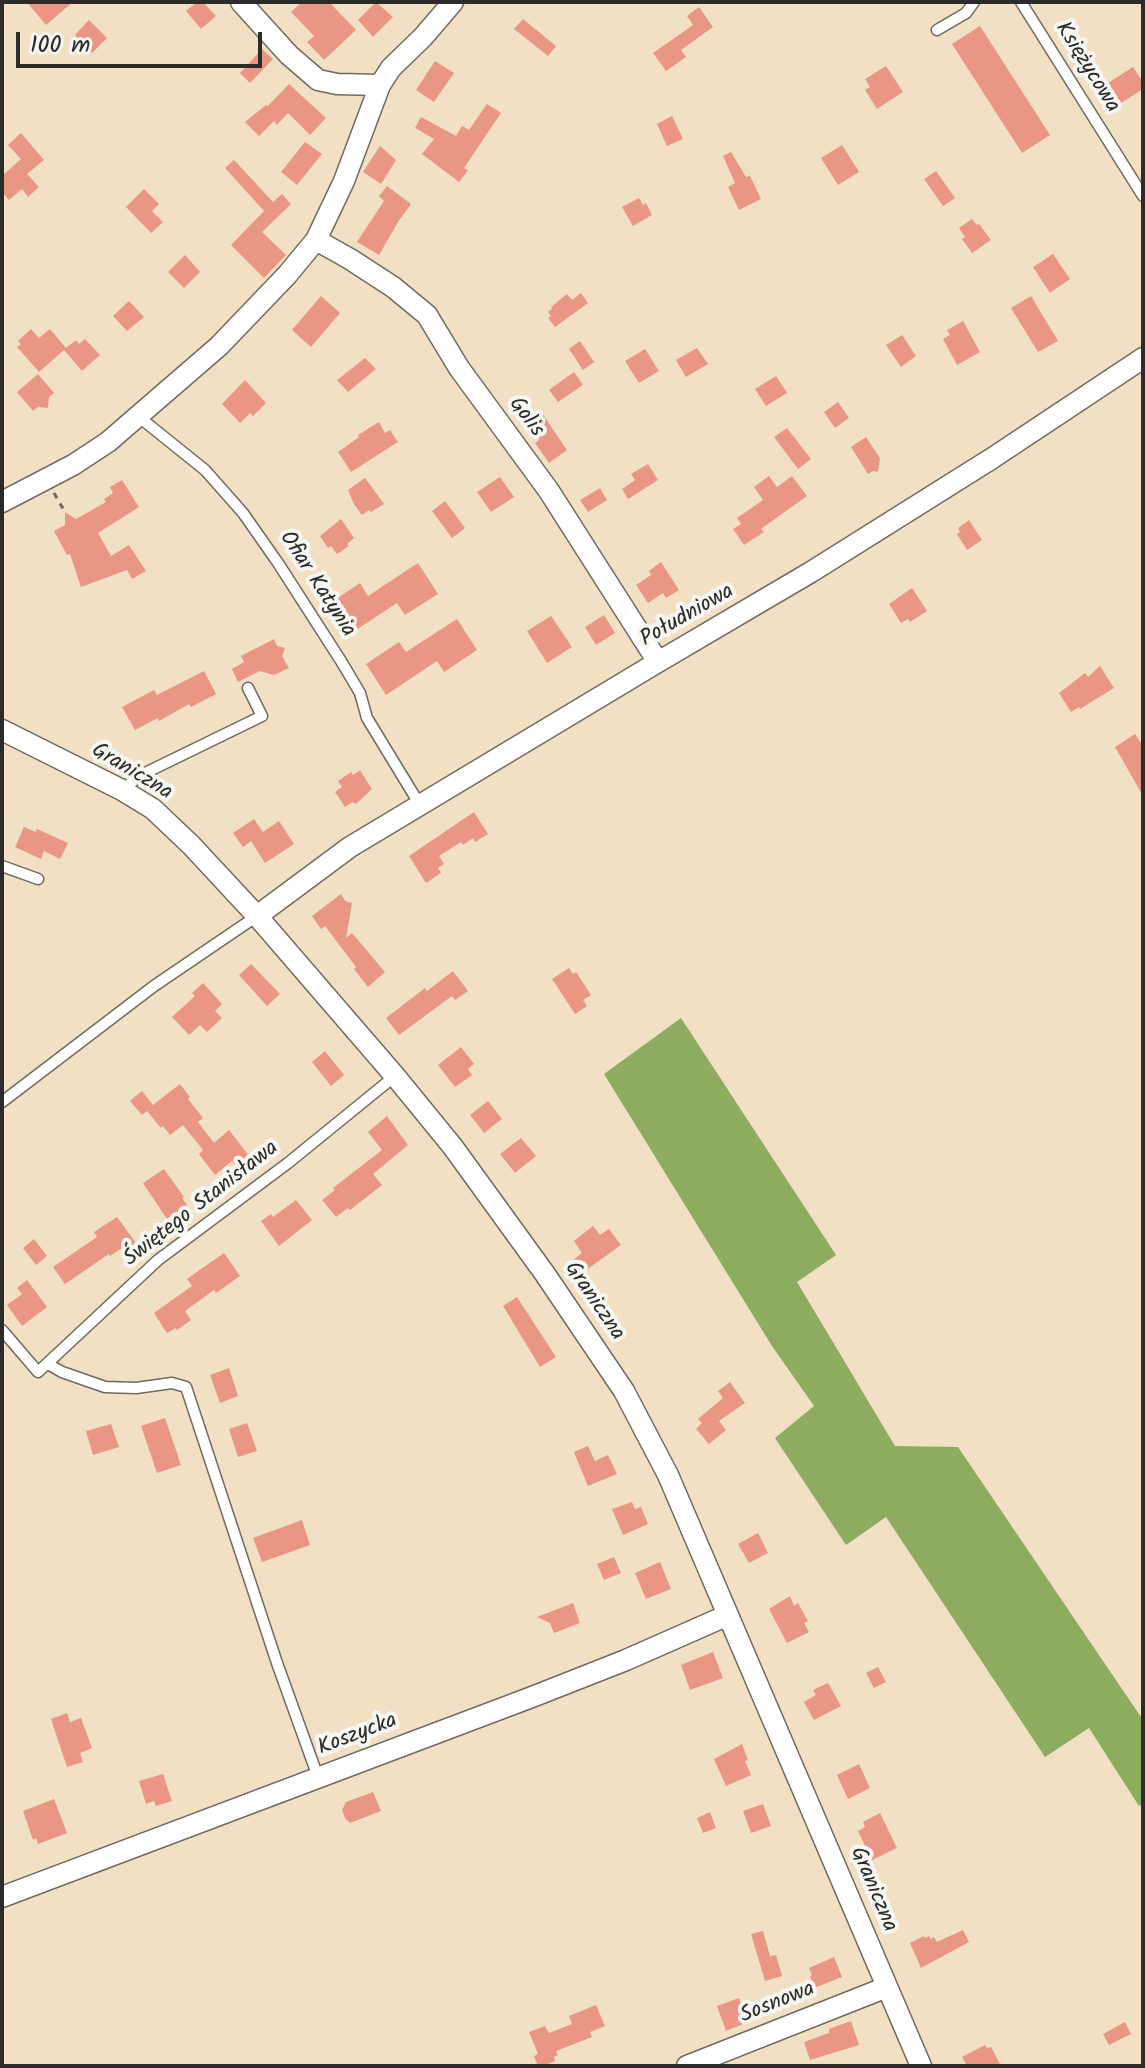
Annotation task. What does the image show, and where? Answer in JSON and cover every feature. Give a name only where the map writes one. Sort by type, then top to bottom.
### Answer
[{"type":"street","points":[[241,2],[289,55],[318,80],[337,84],[380,85]]},
{"type":"street","points":[[2,502],[73,465],[108,442],[229,336],[287,275],[316,240],[344,181],[380,85],[391,68],[453,2]]},
{"type":"street","name":"Golis","points":[[316,240],[393,287],[427,315],[459,368],[556,501],[658,662]]},
{"type":"street","name":"Południowa","points":[[257,916],[350,847],[823,565],[1143,358]]},
{"type":"street","name":"Graniczna","points":[[2,730],[122,790],[153,809],[191,845],[257,916],[395,1076],[453,1147],[545,1274],[624,1391],[668,1475],[921,2066]]},
{"type":"street","name":"Koszycka","points":[[2,1897],[612,1665],[728,1615]]},
{"type":"street","name":"Sosnowa","points":[[687,2066],[887,1987]]},
{"type":"lane","points":[[937,30],[966,13],[974,2]]},
{"type":"lane","name":"Księżycowa","points":[[1021,2],[1143,196]]},
{"type":"lane","name":"Ofiar Katynia","points":[[139,417],[205,470],[243,513],[341,661],[360,693],[367,718],[420,805]]},
{"type":"lane","points":[[122,790],[141,775],[262,716],[248,688]]},
{"type":"lane","points":[[2,866],[38,879]]},
{"type":"lane","points":[[2,1102],[154,986],[257,916]]},
{"type":"lane","name":"Świętego Stanisława","points":[[2,1330],[38,1372],[158,1260],[288,1163],[395,1076]]},
{"type":"lane","points":[[48,1364],[105,1387],[136,1388],[172,1383],[186,1387],[318,1777]]},
{"type":"green space","points":[[681,1018],[836,1255],[797,1282],[895,1446],[958,1447],[1143,1720],[1143,1804],[1139,1806],[1089,1728],[1045,1757],[886,1517],[846,1545],[775,1438],[814,1406],[772,1346],[604,1074]]},
{"type":"building","points":[[27,2],[73,2],[46,25]]},
{"type":"building","points":[[197,2],[203,2],[216,16],[201,29],[186,11]]},
{"type":"building","points":[[302,2],[329,2],[356,30],[324,60],[307,42],[314,36],[291,12]]},
{"type":"building","points":[[376,2],[393,17],[373,37],[358,20]]},
{"type":"building","points":[[699,7],[713,27],[681,50],[686,57],[666,71],[653,53],[693,25],[687,16]]},
{"type":"building","points":[[523,19],[556,46],[548,56],[514,29]]},
{"type":"building","points":[[89,20],[107,38],[92,53],[75,35]]},
{"type":"building","points":[[980,26],[1050,135],[1022,153],[952,44]]},
{"type":"building","points":[[262,49],[273,59],[250,83],[240,73]]},
{"type":"building","points":[[435,61],[454,73],[434,102],[416,90]]},
{"type":"building","points":[[886,66],[903,92],[877,109],[865,90],[870,87],[865,79]]},
{"type":"building","points":[[1133,67],[1143,82],[1143,89],[1121,103],[1108,83]]},
{"type":"building","points":[[289,84],[326,118],[310,135],[288,113],[277,125],[274,121],[259,136],[245,122],[268,106]]},
{"type":"building","points":[[487,104],[501,113],[464,168],[468,170],[459,182],[422,154],[434,139],[415,128],[421,117],[456,136],[462,126],[469,130]]},
{"type":"building","points":[[672,116],[683,139],[667,146],[657,124]]},
{"type":"building","points":[[21,133],[44,160],[27,174],[39,187],[28,197],[22,189],[9,200],[2,192],[2,176],[21,159],[8,145]]},
{"type":"building","points":[[305,142],[322,154],[297,185],[281,172]]},
{"type":"building","points":[[842,145],[859,172],[838,185],[821,158]]},
{"type":"building","points":[[380,146],[396,160],[381,184],[363,172]]},
{"type":"building","points":[[731,152],[746,177],[750,176],[761,199],[739,210],[728,187],[735,183],[723,156]]},
{"type":"building","points":[[234,160],[273,202],[282,194],[291,204],[262,232],[286,255],[264,278],[231,245],[264,211],[225,168]]},
{"type":"building","points":[[936,171],[955,198],[943,206],[924,179]]},
{"type":"building","points":[[387,186],[411,204],[379,255],[357,242],[384,201],[379,196]]},
{"type":"building","points":[[144,189],[159,204],[152,211],[163,222],[151,233],[126,207]]},
{"type":"building","points":[[639,198],[643,205],[646,203],[652,215],[633,226],[622,207]]},
{"type":"building","points":[[972,219],[991,240],[972,253],[962,239],[965,237],[959,228]]},
{"type":"building","points":[[1053,254],[1070,279],[1050,293],[1033,267]]},
{"type":"building","points":[[185,255],[200,272],[184,288],[168,272]]},
{"type":"building","points":[[581,293],[588,303],[555,327],[548,318],[551,307],[567,294],[572,300]]},
{"type":"building","points":[[321,296],[340,313],[311,347],[292,330]]},
{"type":"building","points":[[1031,296],[1058,341],[1038,352],[1011,308]]},
{"type":"building","points":[[129,301],[144,317],[127,331],[113,316]]},
{"type":"building","points":[[963,321],[980,352],[957,365],[943,339],[950,335],[947,330]]},
{"type":"building","points":[[31,329],[39,338],[50,329],[66,348],[76,340],[79,344],[85,339],[100,355],[82,371],[64,350],[39,372],[17,347],[21,344],[18,341]]},
{"type":"building","points":[[902,335],[916,356],[901,367],[886,345]]},
{"type":"building","points":[[580,341],[594,362],[583,370],[569,349]]},
{"type":"building","points":[[697,348],[708,364],[686,377],[676,360]]},
{"type":"building","points":[[645,349],[659,371],[639,383],[625,361]]},
{"type":"building","points":[[365,358],[376,369],[348,392],[337,380]]},
{"type":"building","points":[[574,372],[583,385],[558,402],[549,390]]},
{"type":"building","points":[[38,374],[54,393],[49,397],[48,408],[38,407],[33,411],[17,392]]},
{"type":"building","points":[[776,376],[787,393],[766,406],[755,389]]},
{"type":"building","points":[[245,380],[266,403],[240,423],[222,404]]},
{"type":"building","points":[[838,402],[849,418],[835,428],[824,412]]},
{"type":"building","points":[[542,413],[567,450],[549,463],[535,443],[539,440],[527,423]]},
{"type":"building","points":[[379,422],[385,433],[390,430],[398,442],[351,472],[338,452]]},
{"type":"building","points":[[787,428],[811,459],[798,469],[774,437]]},
{"type":"building","points":[[866,437],[880,458],[878,472],[868,474],[851,447]]},
{"type":"building","points":[[648,464],[658,480],[628,499],[622,489],[635,480],[631,474]]},
{"type":"building","points":[[769,476],[777,487],[792,476],[807,496],[744,545],[733,529],[741,524],[737,518],[763,500],[754,487]]},
{"type":"building","points":[[500,477],[514,497],[491,512],[477,492]]},
{"type":"building","points":[[365,478],[384,504],[362,515],[348,490]]},
{"type":"building","points":[[122,480],[139,507],[98,533],[111,556],[129,545],[146,571],[132,579],[127,570],[81,587],[70,554],[67,555],[54,531],[65,525],[65,512],[76,519],[106,502],[104,499],[113,493],[110,487]]},
{"type":"building","points":[[600,488],[607,500],[588,512],[580,500]]},
{"type":"building","points":[[445,501],[465,528],[452,538],[432,511]]},
{"type":"building","points":[[341,519],[354,538],[337,554],[331,546],[328,548],[320,536]]},
{"type":"building","points":[[969,520],[982,540],[967,550],[957,534],[960,532],[958,528]]},
{"type":"building","points":[[661,562],[679,590],[666,598],[663,593],[648,603],[636,585],[651,575],[649,571]]},
{"type":"building","points":[[418,563],[438,594],[405,615],[397,603],[347,636],[327,605],[360,583],[368,596]]},
{"type":"building","points":[[912,588],[927,611],[910,622],[908,619],[901,623],[889,604]]},
{"type":"building","points":[[604,615],[615,633],[596,645],[585,627]]},
{"type":"building","points":[[551,616],[572,647],[547,663],[527,631]]},
{"type":"building","points":[[457,619],[477,650],[444,672],[437,661],[386,695],[366,664],[399,642],[406,652]]},
{"type":"building","points":[[274,639],[277,646],[285,648],[282,656],[289,668],[274,675],[260,671],[238,682],[232,669],[244,662],[241,656]]},
{"type":"building","points":[[1100,666],[1114,688],[1071,712],[1059,693],[1085,673],[1088,677]]},
{"type":"building","points":[[204,671],[216,694],[135,730],[122,707],[154,690],[157,695]]},
{"type":"building","points":[[1135,734],[1143,746],[1143,796],[1115,747]]},
{"type":"building","points":[[360,770],[372,789],[356,804],[352,802],[345,807],[335,792],[342,787],[338,781]]},
{"type":"building","points":[[474,812],[488,834],[475,842],[473,838],[463,845],[461,842],[439,856],[444,864],[438,868],[441,873],[426,883],[409,856]]},
{"type":"building","points":[[254,819],[263,832],[279,821],[294,844],[265,863],[251,841],[243,847],[233,833]]},
{"type":"building","points":[[24,827],[36,832],[37,829],[68,843],[60,859],[44,851],[41,859],[15,847]]},
{"type":"building","points":[[341,894],[345,901],[352,903],[346,938],[352,933],[385,972],[368,987],[325,926],[321,929],[312,916]]},
{"type":"building","points":[[251,964],[280,994],[267,1006],[239,975]]},
{"type":"building","points":[[569,968],[573,974],[576,972],[591,995],[583,1000],[587,1006],[575,1014],[552,979]]},
{"type":"building","points":[[453,971],[468,991],[455,1000],[452,996],[399,1035],[386,1018]]},
{"type":"building","points":[[203,983],[222,1004],[215,1011],[222,1018],[207,1032],[200,1025],[189,1035],[172,1017],[195,996],[192,993]]},
{"type":"building","points":[[461,1047],[474,1064],[468,1069],[472,1075],[455,1087],[438,1065]]},
{"type":"building","points":[[325,1051],[344,1075],[331,1086],[312,1062]]},
{"type":"building","points":[[180,1084],[203,1118],[198,1122],[214,1143],[229,1130],[253,1161],[240,1171],[232,1161],[215,1175],[199,1154],[203,1150],[183,1125],[170,1135],[147,1111],[142,1115],[130,1101],[142,1091],[153,1105]]},
{"type":"building","points":[[488,1101],[502,1119],[484,1133],[470,1115]]},
{"type":"building","points":[[387,1116],[408,1145],[373,1174],[382,1185],[336,1217],[322,1200],[382,1150],[368,1132]]},
{"type":"building","points":[[521,1138],[536,1156],[515,1173],[500,1154]]},
{"type":"building","points":[[164,1169],[187,1205],[179,1211],[178,1217],[172,1215],[167,1219],[143,1183]]},
{"type":"building","points":[[296,1200],[312,1220],[279,1246],[261,1221],[271,1214],[273,1217]]},
{"type":"building","points":[[117,1217],[136,1243],[125,1251],[122,1248],[109,1254],[65,1284],[53,1267],[97,1237],[94,1232]]},
{"type":"building","points":[[593,1226],[600,1235],[609,1229],[621,1245],[582,1273],[573,1260],[582,1253],[574,1241]]},
{"type":"building","points":[[34,1239],[47,1256],[36,1265],[23,1248]]},
{"type":"building","points":[[224,1253],[240,1276],[185,1311],[191,1320],[167,1333],[154,1313],[192,1286],[187,1279]]},
{"type":"building","points":[[27,1280],[47,1307],[22,1326],[7,1305],[22,1294],[17,1288]]},
{"type":"building","points":[[517,1297],[556,1357],[540,1367],[503,1306]]},
{"type":"building","points":[[229,1368],[238,1396],[220,1403],[210,1375]]},
{"type":"building","points":[[730,1382],[745,1403],[719,1421],[726,1430],[709,1444],[696,1429],[702,1423],[698,1419],[723,1398],[718,1391]]},
{"type":"building","points":[[165,1418],[181,1465],[157,1473],[141,1426]]},
{"type":"building","points":[[247,1423],[257,1451],[238,1457],[229,1429]]},
{"type":"building","points":[[111,1424],[119,1447],[93,1455],[86,1431]]},
{"type":"building","points":[[588,1446],[595,1461],[608,1455],[617,1474],[588,1486],[574,1452]]},
{"type":"building","points":[[632,1502],[635,1509],[641,1507],[648,1524],[623,1535],[612,1509]]},
{"type":"building","points":[[302,1520],[310,1545],[262,1562],[253,1538]]},
{"type":"building","points":[[758,1533],[768,1553],[749,1563],[738,1544]]},
{"type":"building","points":[[614,1557],[621,1573],[604,1580],[597,1564]]},
{"type":"building","points":[[660,1562],[671,1589],[646,1599],[635,1573]]},
{"type":"building","points":[[790,1596],[794,1606],[798,1603],[808,1621],[804,1623],[809,1632],[787,1643],[769,1609]]},
{"type":"building","points":[[573,1603],[580,1623],[554,1633],[550,1623],[537,1617]]},
{"type":"building","points":[[713,1652],[723,1678],[690,1690],[681,1665]]},
{"type":"building","points":[[878,1667],[886,1682],[874,1688],[866,1673]]},
{"type":"building","points":[[828,1683],[841,1706],[814,1720],[804,1702],[816,1695],[813,1690]]},
{"type":"building","points":[[67,1713],[70,1722],[81,1718],[92,1748],[80,1753],[83,1762],[67,1767],[51,1719]]},
{"type":"building","points":[[742,1744],[751,1775],[726,1786],[714,1759]]},
{"type":"building","points":[[859,1764],[870,1788],[848,1799],[837,1775]]},
{"type":"building","points":[[163,1774],[172,1801],[156,1806],[154,1801],[146,1804],[139,1781]]},
{"type":"building","points":[[373,1792],[381,1811],[350,1823],[342,1810],[346,1802]]},
{"type":"building","points":[[54,1799],[67,1833],[38,1844],[36,1838],[33,1840],[23,1811]]},
{"type":"building","points":[[763,1804],[771,1826],[751,1833],[743,1811]]},
{"type":"building","points":[[710,1812],[716,1828],[703,1833],[697,1818]]},
{"type":"building","points":[[880,1813],[897,1848],[872,1860],[858,1831],[865,1827],[863,1822]]},
{"type":"building","points":[[963,1930],[969,1942],[921,1968],[910,1943],[924,1936],[934,1937],[937,1942]]},
{"type":"building","points":[[763,1931],[770,1956],[776,1955],[782,1976],[765,1981],[751,1934]]},
{"type":"building","points":[[834,1957],[842,1977],[814,1988],[809,1968]]},
{"type":"building","points":[[739,1998],[748,2022],[726,2031],[717,2006]]},
{"type":"building","points":[[596,2005],[605,2026],[590,2032],[592,2037],[556,2051],[555,2061],[538,2066],[534,2056],[538,2054],[529,2032],[545,2026],[549,2033],[572,2024],[569,2016]]},
{"type":"building","points":[[851,2021],[859,2045],[810,2060],[804,2042]]},
{"type":"building","points":[[1125,2022],[1131,2034],[1109,2045],[1103,2034]]},
{"type":"building","points":[[985,2045],[991,2047],[1001,2066],[967,2066],[962,2057]]}]
